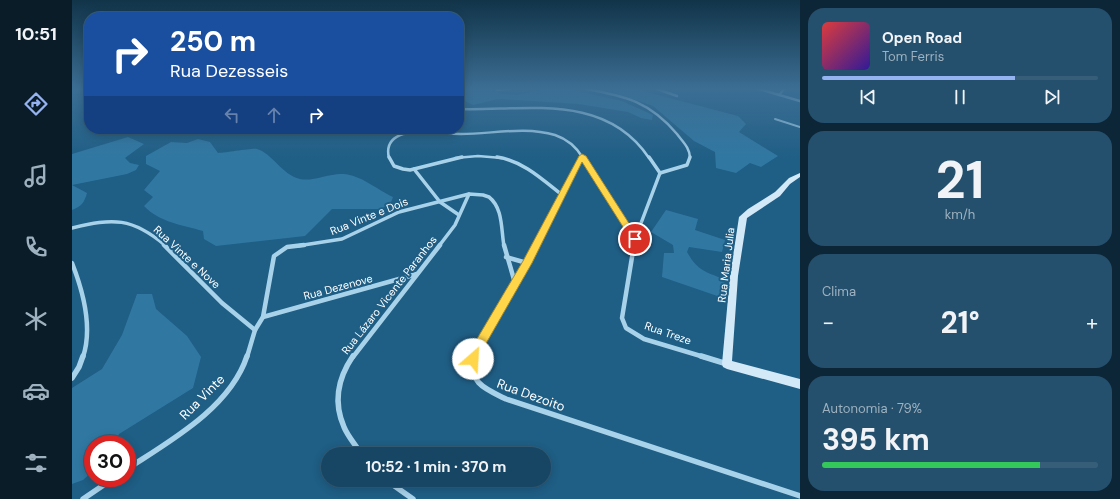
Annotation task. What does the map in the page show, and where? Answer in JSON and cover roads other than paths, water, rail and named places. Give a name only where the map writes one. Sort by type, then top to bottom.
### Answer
[{"type":"street","points":[[570,112],[603,118],[617,125],[637,142],[660,173],[687,165],[690,160],[691,153],[684,142],[661,116],[655,112]]},
{"type":"street","points":[[562,195],[520,164],[508,159],[487,155],[474,155],[448,159],[414,169],[398,169],[392,165],[388,151],[390,142],[393,139],[406,134],[469,134],[514,130],[553,135],[569,141],[582,156],[635,239]]},
{"type":"street","name":"Rua Dezoito","points":[[582,156],[527,263],[475,352],[472,369],[476,382],[486,390],[506,399],[800,496]]},
{"type":"street","points":[[414,169],[440,202],[459,216]]},
{"type":"street","name":"Rua Treze","points":[[660,173],[635,239],[622,318],[626,328],[644,339],[669,348],[800,384]]},
{"type":"street","name":"Rua Maria Julia","points":[[727,364],[734,276],[743,217],[749,211],[774,197],[790,179],[800,175]]},
{"type":"street","name":"Rua Vinte e Dois","points":[[271,268],[274,256],[287,248],[342,239],[399,212],[469,194],[484,195],[494,202],[499,212],[506,257],[515,283]]},
{"type":"street","name":"Rua Lázaro Vicente Paranhos","points":[[357,447],[344,427],[337,400],[339,386],[352,358],[455,225],[469,194]]},
{"type":"street","name":"Rua Vinte e Nove","points":[[72,228],[96,223],[118,221],[131,223],[144,229],[165,245],[233,313],[255,330]]},
{"type":"street","points":[[506,257],[527,263]]},
{"type":"street","points":[[72,263],[77,274],[85,305],[86,327],[83,360],[72,378]]},
{"type":"street","name":"Rua Vinte","points":[[136,464],[182,433],[214,406],[234,384],[246,360],[255,330],[263,317],[271,268]]},
{"type":"street","name":"Rua Dezenove","points":[[263,317],[418,274]]},
{"type":"street","points":[[83,499],[101,487]]},
{"type":"street","points":[[396,487],[413,499]]},
{"type":"lane","points":[[775,119],[800,127]]}]
